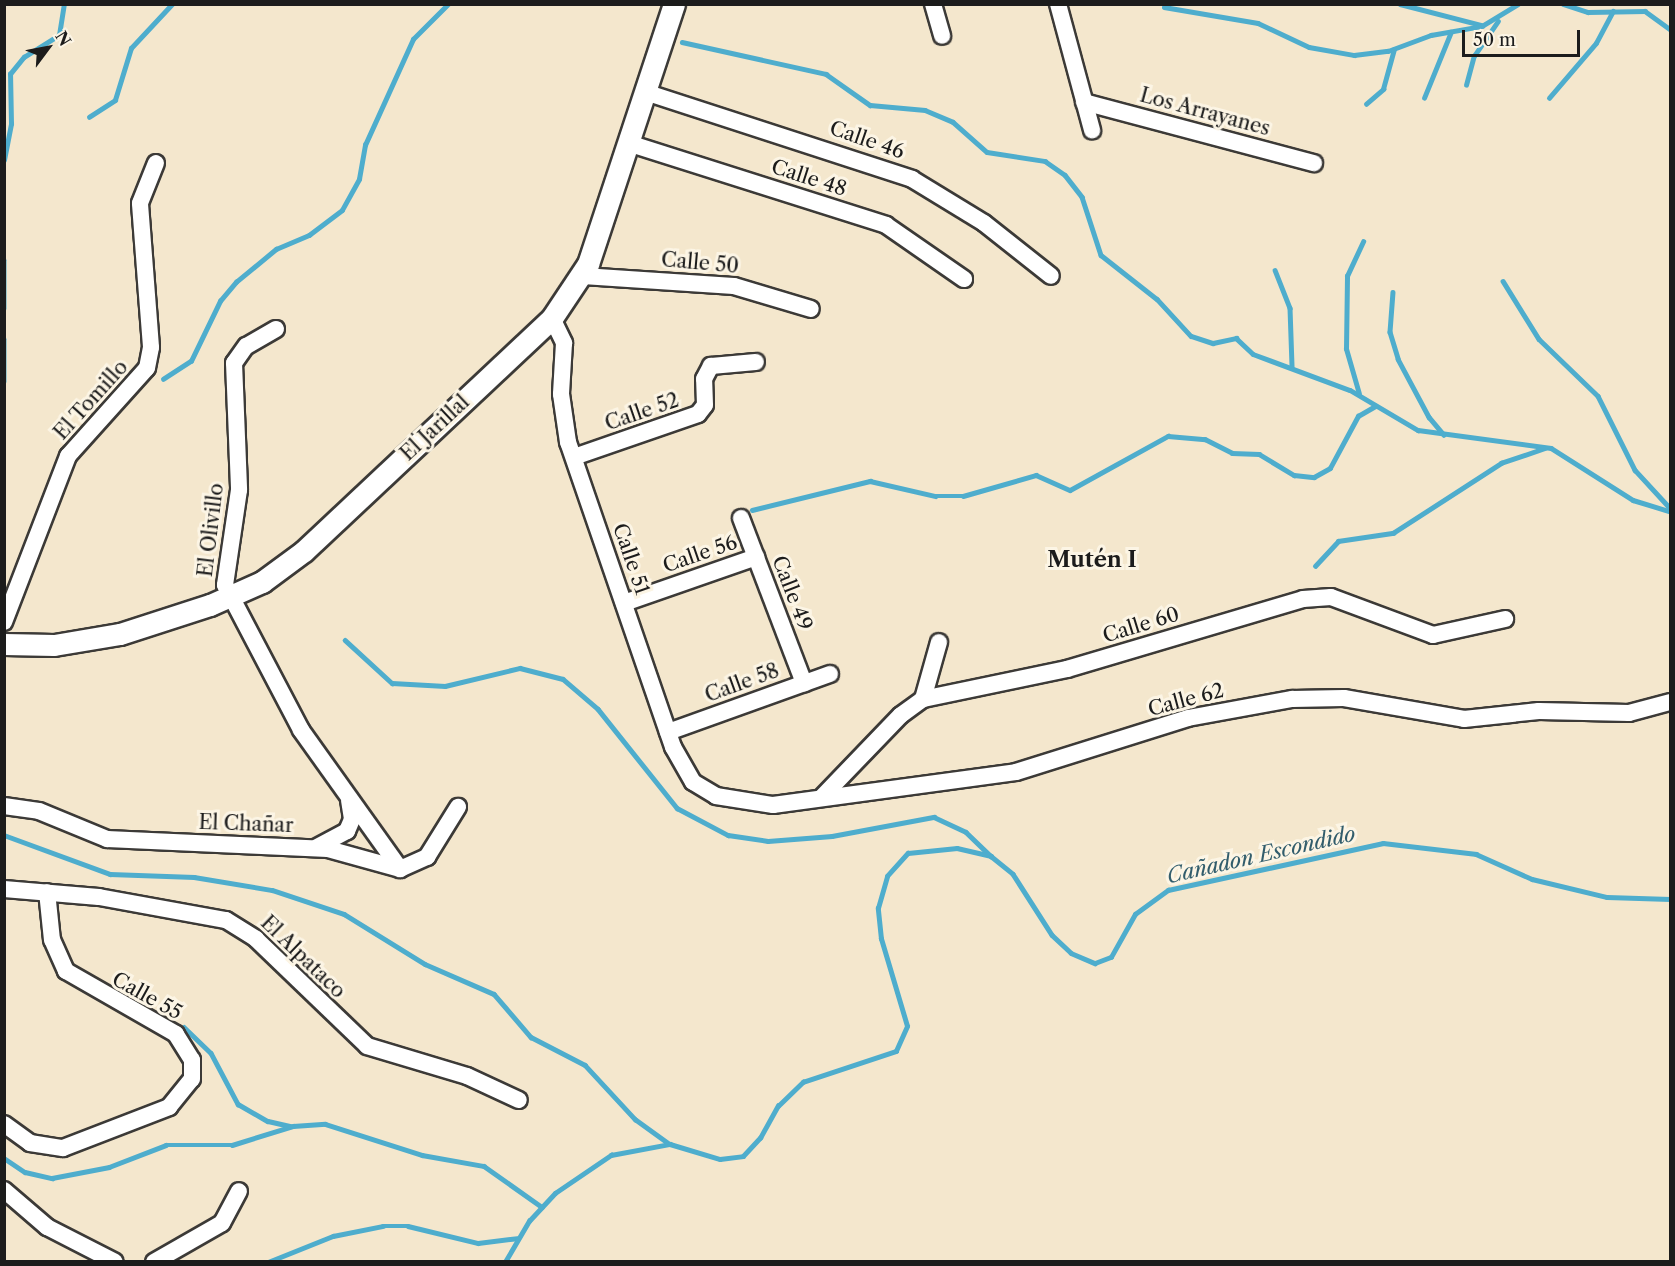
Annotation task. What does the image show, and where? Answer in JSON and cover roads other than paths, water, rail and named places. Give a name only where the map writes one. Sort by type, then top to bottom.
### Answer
[{"type":"street","name":"El Jarillal","points":[[4,644],[54,645],[112,635],[229,598],[304,551],[552,318],[583,276],[674,4]]},
{"type":"street","points":[[933,4],[942,36]]},
{"type":"street","points":[[1058,4],[1092,130]]},
{"type":"street","name":"Calle 46","points":[[645,92],[912,179],[984,223],[1051,276]]},
{"type":"street","name":"Los Arrayanes","points":[[1084,102],[1314,163]]},
{"type":"street","name":"Calle 48","points":[[628,142],[886,225],[964,279]]},
{"type":"street","name":"El Tomillo","points":[[4,622],[68,456],[147,368],[151,347],[140,203],[156,163]]},
{"type":"street","name":"Calle 50","points":[[583,276],[734,286],[811,309]]},
{"type":"street","name":"Calle 51","points":[[552,318],[564,343],[562,409],[574,457],[668,732],[685,772],[716,796]]},
{"type":"street","name":"El Olivillo","points":[[276,329],[246,346],[234,363],[239,490],[224,578],[229,598],[301,730],[400,869]]},
{"type":"street","name":"Calle 52","points":[[574,457],[698,414],[705,405],[707,369],[756,362]]},
{"type":"street","name":"Calle 49","points":[[741,518],[804,683]]},
{"type":"street","name":"Calle 56","points":[[624,603],[756,557]]},
{"type":"street","name":"Calle 60","points":[[821,798],[901,715],[923,699],[1067,669],[1312,597],[1331,597],[1433,635],[1505,619]]},
{"type":"street","points":[[923,699],[939,642]]},
{"type":"street","name":"Calle 58","points":[[668,732],[830,674]]},
{"type":"street","name":"Calle 62","points":[[716,796],[758,805],[1044,766],[1182,720],[1292,699],[1344,698],[1464,719],[1539,711],[1629,713],[1671,702]]},
{"type":"street","points":[[312,848],[330,844],[347,831],[353,812],[347,797]]},
{"type":"street","name":"El Chañar","points":[[4,806],[39,811],[108,839],[312,848],[400,869]]},
{"type":"street","points":[[400,869],[427,857],[458,807]]},
{"type":"street","name":"El Alpataco","points":[[4,889],[47,892],[237,925],[367,1046],[467,1076],[519,1100]]},
{"type":"street","name":"Calle 55","points":[[4,1124],[30,1143],[63,1148],[169,1107],[192,1079],[192,1060],[176,1034],[66,971],[52,940],[47,892]]},
{"type":"street","points":[[4,1190],[47,1227],[115,1262]]},
{"type":"street","points":[[154,1262],[222,1223],[239,1191]]},
{"type":"waterway","points":[[4,160],[11,124],[10,74],[24,57],[59,35],[64,4]]},
{"type":"waterway","points":[[89,117],[115,100],[131,48],[172,4]]},
{"type":"waterway","points":[[163,379],[191,361],[220,301],[236,282],[276,249],[309,235],[342,210],[359,179],[365,145],[413,39],[448,4]]},
{"type":"waterway","points":[[1400,4],[1481,25]]},
{"type":"waterway","points":[[1164,7],[1258,23],[1309,47],[1354,55],[1388,51],[1431,35],[1482,26],[1518,4]]},
{"type":"waterway","points":[[1563,4],[1588,12],[1645,11],[1670,29]]},
{"type":"waterway","points":[[1549,98],[1596,43],[1613,11]]},
{"type":"waterway","points":[[1466,85],[1474,56],[1498,21]]},
{"type":"waterway","points":[[1424,98],[1451,32]]},
{"type":"waterway","points":[[682,42],[826,74],[870,105],[925,110],[953,122],[987,152],[1045,161],[1065,175],[1082,197],[1101,255],[1157,299],[1191,336],[1213,343],[1236,338],[1253,354],[1350,390],[1418,430],[1551,448],[1633,500],[1670,511]]},
{"type":"waterway","points":[[1366,104],[1383,89],[1394,49]]},
{"type":"waterway","points":[[1359,394],[1346,349],[1347,276],[1363,241]]},
{"type":"waterway","points":[[4,260],[4,308]]},
{"type":"waterway","points":[[1275,270],[1290,308],[1292,366]]},
{"type":"waterway","points":[[1503,281],[1539,339],[1598,396],[1635,470],[1670,508]]},
{"type":"waterway","points":[[1393,292],[1390,332],[1398,359],[1429,417],[1444,435]]},
{"type":"waterway","points":[[4,339],[4,381]]},
{"type":"waterway","points":[[752,510],[870,481],[935,496],[963,496],[1036,475],[1070,490],[1168,436],[1205,439],[1232,453],[1259,454],[1294,475],[1314,477],[1330,468],[1358,416],[1375,406]]},
{"type":"waterway","points":[[1315,566],[1338,541],[1393,533],[1501,463],[1545,448]]},
{"type":"waterway","points":[[345,640],[392,683],[445,686],[520,668],[563,679],[598,709],[677,808],[728,835],[768,841],[832,836],[934,817],[966,832],[991,856]]},
{"type":"waterway","points":[[4,835],[110,874],[194,877],[272,890],[344,914],[425,964],[494,994],[531,1037],[585,1065],[635,1119],[668,1143]]},
{"type":"waterway","name":"Cañadon Escondido","points":[[505,1262],[529,1221],[555,1193],[611,1155],[670,1144],[720,1159],[743,1156],[760,1138],[778,1106],[803,1082],[896,1051],[907,1026],[881,939],[878,908],[887,876],[908,853],[957,848],[991,856],[1013,874],[1052,935],[1071,953],[1095,963],[1111,957],[1135,914],[1168,890],[1383,843],[1476,854],[1532,879],[1607,897],[1670,899]]},
{"type":"waterway","points":[[184,1027],[211,1053],[238,1104],[268,1121],[290,1126]]},
{"type":"waterway","points":[[4,1158],[25,1172],[52,1178],[109,1167],[166,1145],[232,1145],[293,1126],[325,1124],[422,1155],[484,1166],[542,1207]]},
{"type":"waterway","points":[[268,1262],[333,1236],[383,1226],[408,1226],[478,1243],[517,1238]]},
{"type":"district","name":"Mutén I","points":[[1092,560]]}]
